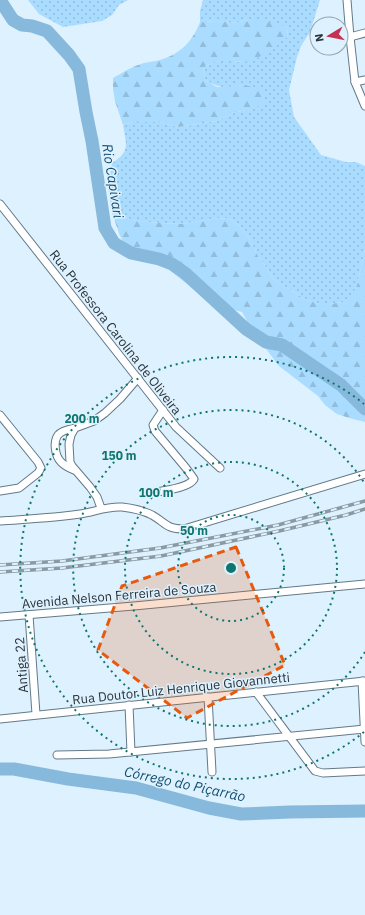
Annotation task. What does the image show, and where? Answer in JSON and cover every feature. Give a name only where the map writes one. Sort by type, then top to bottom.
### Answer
[{"type":"street","points":[[347,0],[355,82],[365,106]]},
{"type":"street","points":[[350,37],[365,32]]},
{"type":"street","points":[[355,82],[365,80]]},
{"type":"street","name":"Rua Professora Carolina de Oliveira","points":[[0,204],[176,427],[220,468]]},
{"type":"street","points":[[101,508],[97,497],[90,487],[74,470],[59,461],[55,445],[58,435],[62,432],[94,421],[105,414],[138,378]]},
{"type":"street","points":[[157,492],[188,486],[194,479],[155,431],[153,425],[163,410]]},
{"type":"street","points":[[0,415],[38,462],[41,468],[38,473],[19,488],[0,491]]},
{"type":"street","points":[[74,470],[70,462],[69,444],[71,434],[76,428]]},
{"type":"street","points":[[0,521],[80,514],[101,508],[121,507],[144,512],[174,529],[184,529],[365,474]]},
{"type":"street","name":"Avenida Nelson Ferreira de Souza","points":[[0,617],[142,605],[363,583]]},
{"type":"street","name":"Antiga 22","points":[[29,615],[36,714]]},
{"type":"street","points":[[364,681],[365,742]]},
{"type":"street","name":"Rua Doutor Luiz Henrique Giovannetti","points":[[0,718],[364,681]]},
{"type":"street","points":[[256,692],[315,771],[323,773],[365,771]]},
{"type":"street","points":[[208,696],[212,772]]},
{"type":"street","points":[[129,705],[131,752]]},
{"type":"street","points":[[58,755],[131,752],[365,729]]},
{"type":"highlighted area","points":[[236,547],[285,665],[187,718],[98,650],[122,586]]},
{"type":"green space","points":[[28,0],[128,0],[119,5],[112,15],[102,21],[63,27],[39,14]]},
{"type":"green space","points":[[203,0],[320,0],[315,16],[309,16],[309,34],[301,46],[297,57],[289,90],[294,117],[321,155],[346,162],[356,162],[365,166],[365,250],[357,285],[352,297],[343,302],[320,304],[306,300],[273,279],[259,258],[247,235],[230,219],[219,218],[182,224],[160,223],[136,221],[112,213],[108,187],[112,163],[122,155],[126,147],[123,125],[133,122],[157,122],[179,127],[216,121],[236,112],[248,110],[242,85],[227,87],[215,85],[205,80],[203,68],[213,62],[227,60],[240,62],[287,37],[288,27],[249,20],[232,23],[219,21],[200,22],[200,11]]},
{"type":"green space","points":[[249,20],[261,20],[288,27],[287,37],[254,60],[241,62],[223,61],[210,64],[203,68],[205,80],[217,87],[242,85],[255,87],[265,94],[262,105],[236,112],[216,121],[179,127],[157,122],[133,122],[123,125],[115,101],[113,78],[137,65],[171,56],[183,48],[197,30],[200,22],[219,21],[232,23]]},
{"type":"green space","points":[[112,213],[136,221],[160,223],[182,224],[219,218],[230,219],[247,235],[259,258],[273,279],[306,300],[320,304],[343,302],[352,296],[357,285],[365,250],[365,422],[337,414],[325,405],[318,396],[279,366],[252,330],[242,312],[227,308],[204,295],[192,288],[163,265],[126,246],[120,236]]},
{"type":"waterway","name":"Rio Capivari","points":[[0,0],[13,20],[22,25],[32,26],[47,31],[69,55],[79,69],[92,141],[105,228],[114,243],[131,253],[159,259],[172,264],[185,273],[246,329],[266,342],[282,345],[341,385],[365,409]]},
{"type":"waterway","name":"Córrego do Piçarrão","points":[[0,769],[14,769],[68,779],[136,788],[209,808],[241,814],[365,811]]},
{"type":"railway","points":[[0,565],[62,561],[160,548],[278,525],[365,501]]},
{"type":"railway","points":[[0,572],[62,568],[161,556],[279,531],[365,509]]}]
